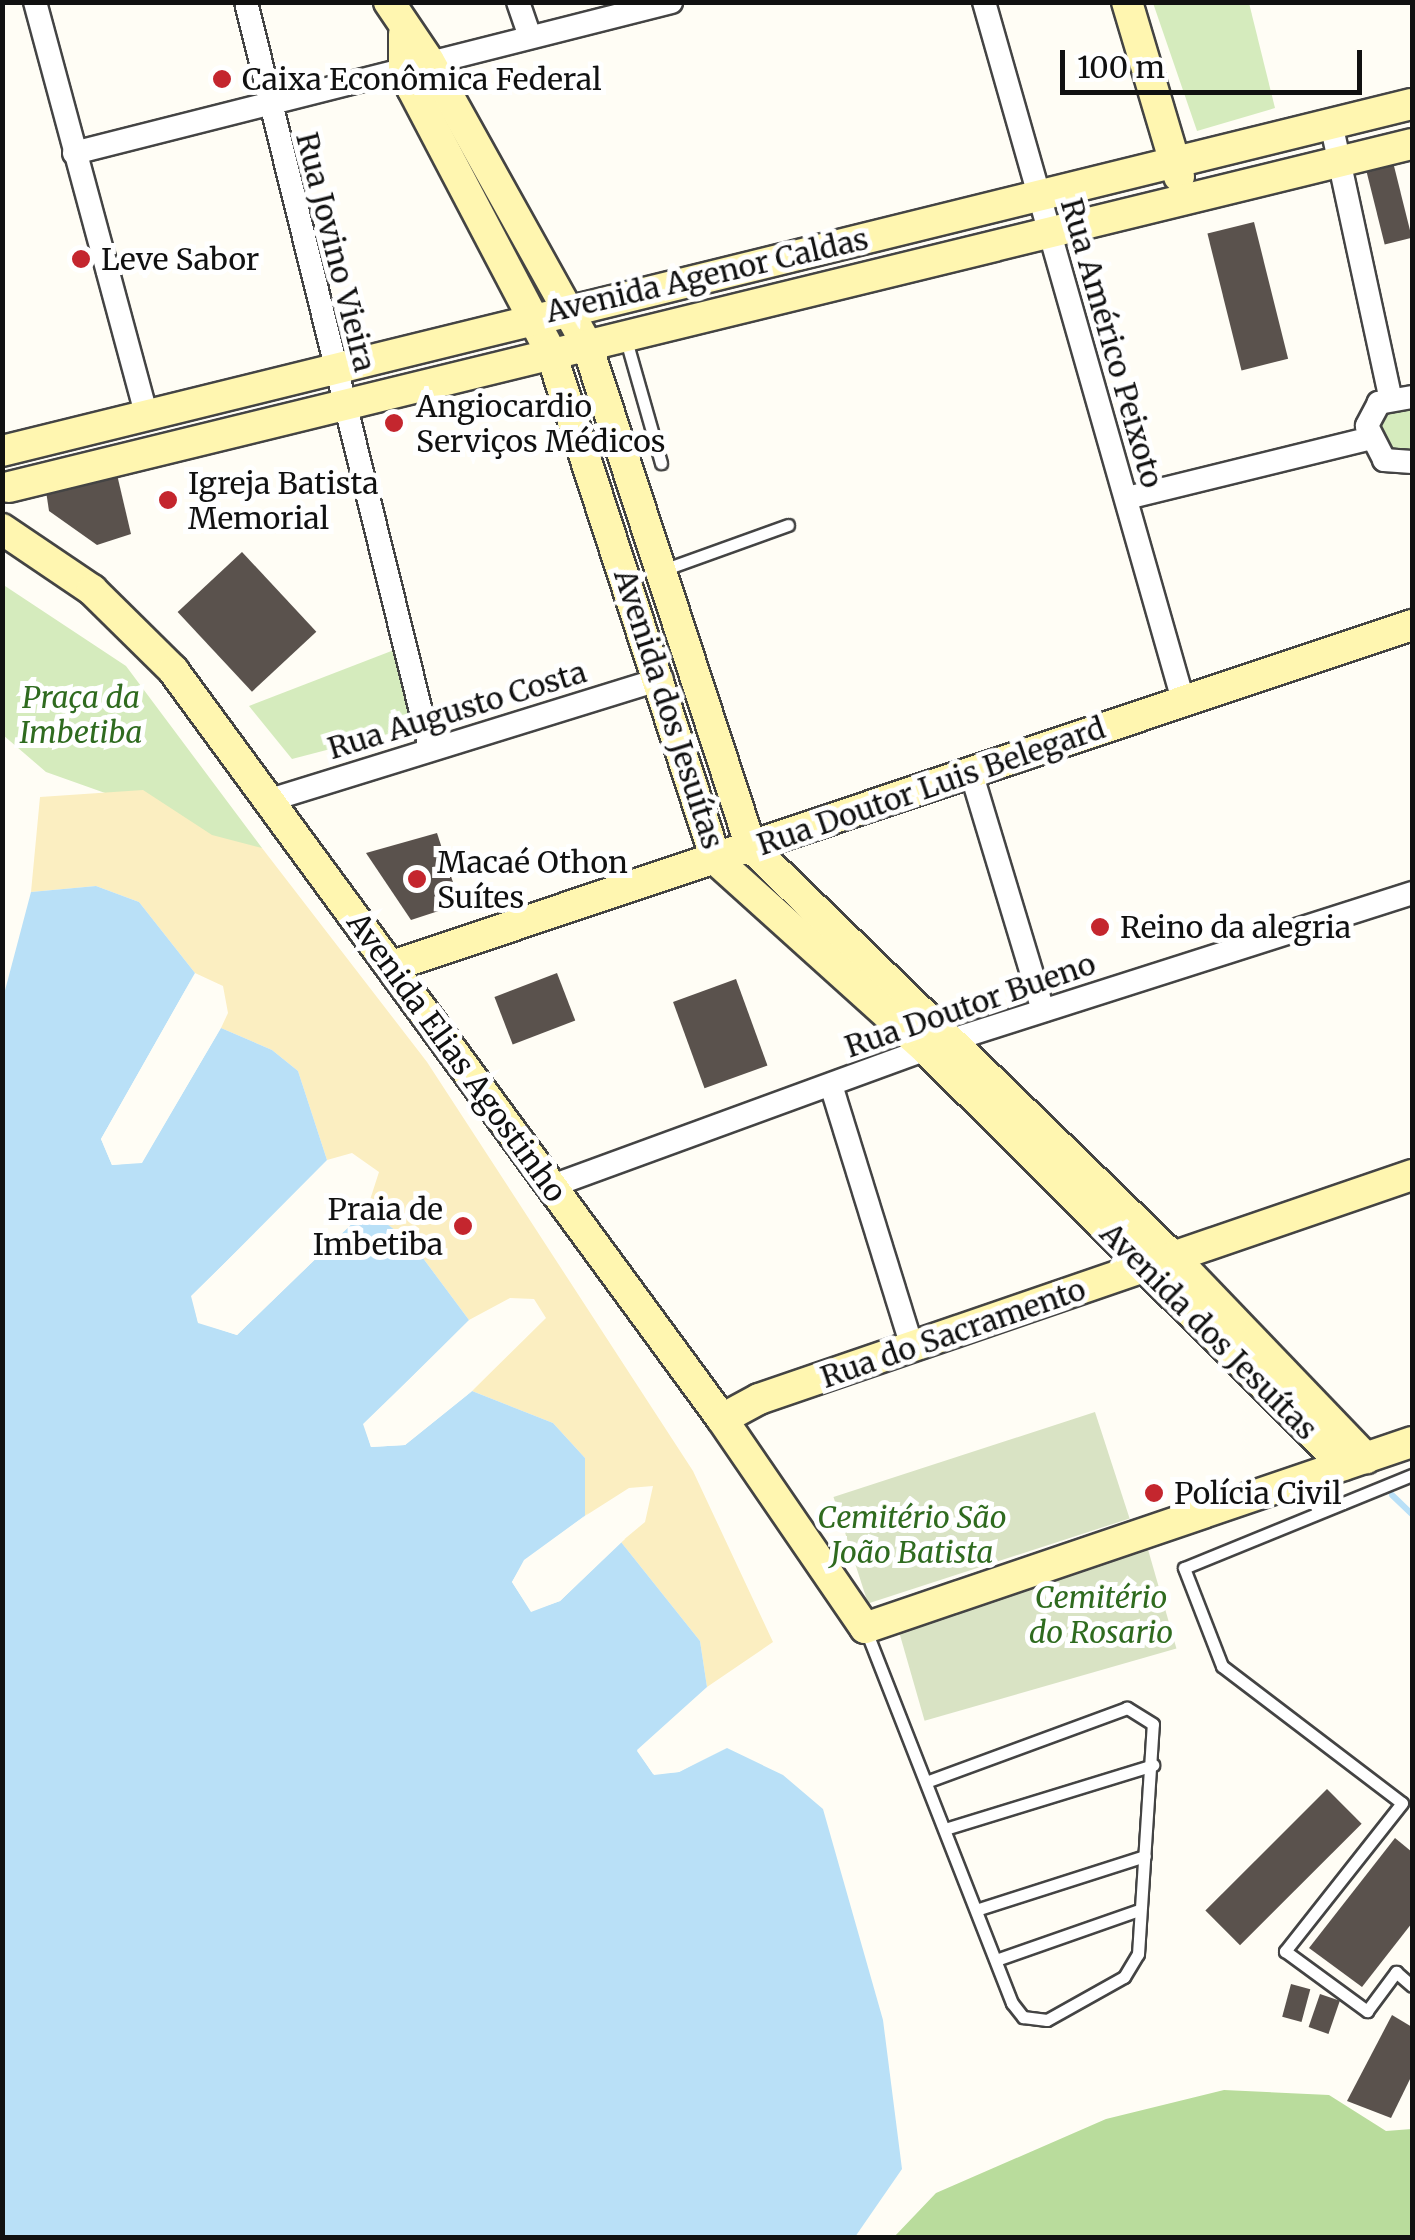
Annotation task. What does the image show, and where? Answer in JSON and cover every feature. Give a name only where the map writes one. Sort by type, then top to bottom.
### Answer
[{"type":"street","name":"Rua Jovino Vieira","points":[[246,2],[430,748]]},
{"type":"street","name":"Avenida dos Jesuítas","points":[[389,2],[530,317],[551,352],[662,679],[716,860],[939,1045]]},
{"type":"street","points":[[518,2],[530,36]]},
{"type":"street","points":[[74,153],[670,2]]},
{"type":"street","name":"Rua Américo Peixoto","points":[[984,2],[1183,700]]},
{"type":"street","points":[[1127,2],[1184,199]]},
{"type":"street","points":[[43,4],[74,153],[146,411]]},
{"type":"street","name":"Avenida dos Jesuítas","points":[[416,65],[586,345],[750,848],[939,1045],[1354,1462]]},
{"type":"street","name":"Avenida Agenor Caldas","points":[[2,451],[146,411],[1038,198],[1412,104]]},
{"type":"street","points":[[1331,123],[1401,397],[1370,414],[1368,439],[1384,460],[1412,468]]},
{"type":"street","name":"Avenida Agenor Caldas","points":[[5,484],[1048,236],[1412,144]]},
{"type":"street","points":[[826,248],[833,287]]},
{"type":"street","points":[[1127,498],[1368,439]]},
{"type":"street","name":"Avenida Elias Agostinho","points":[[2,529],[126,618],[174,670],[722,1419],[865,1628]]},
{"type":"street","name":"Rua Doutor Luis Belegard","points":[[392,966],[1412,624]]},
{"type":"street","name":"Rua Augusto Costa","points":[[270,800],[662,679]]},
{"type":"street","points":[[970,772],[1043,1010]]},
{"type":"street","name":"Rua Doutor Bueno","points":[[552,1186],[939,1045],[1412,893]]},
{"type":"street","points":[[831,1085],[912,1347]]},
{"type":"street","name":"Rua do Sacramento","points":[[722,1419],[759,1399],[1412,1175]]},
{"type":"street","points":[[865,1628],[1412,1442]]},
{"type":"lane","points":[[625,336],[661,463]]},
{"type":"lane","points":[[660,571],[788,525]]},
{"type":"lane","points":[[1412,1475],[1184,1568],[1222,1666],[1402,1803],[1285,1951],[1367,2012],[1396,1972],[1412,1986]]},
{"type":"lane","points":[[865,1628],[929,1781],[996,1960],[1023,2017],[1047,2020],[1132,1968],[1153,1765],[1153,1724],[1127,1708],[929,1781]]},
{"type":"lane","points":[[944,1829],[1153,1765]]},
{"type":"lane","points":[[979,1910],[1145,1856]]},
{"type":"lane","points":[[996,1960],[1138,1910]]},
{"type":"green space","points":[[1153,3],[1249,3],[1275,108],[1197,131]]},
{"type":"green space","points":[[1412,403],[1412,457],[1391,458],[1374,418]]},
{"type":"green space","name":"Praça da Imbetiba","points":[[2,584],[126,666],[262,848],[242,857],[122,799],[46,772],[3,735]]},
{"type":"green space","points":[[394,650],[411,728],[292,759],[249,706]]},
{"type":"green space","name":"Cemitério São João Batista","points":[[1095,1412],[1130,1519],[868,1603],[833,1497]]},
{"type":"green space","name":"Cemitério do Rosario","points":[[1145,1539],[1176,1649],[925,1721],[893,1611]]},
{"type":"green space","points":[[1224,2090],[1329,2095],[1386,2131],[1412,2129],[1412,2237],[894,2237],[936,2193],[1106,2119]]},
{"type":"sand","name":"Praia de Imbetiba","points":[[143,790],[212,835],[262,848],[427,1062],[693,1471],[773,1642],[707,1687],[700,1641],[621,1542],[645,1522],[653,1486],[629,1488],[585,1516],[585,1458],[553,1423],[472,1391],[546,1318],[534,1299],[510,1298],[469,1320],[411,1242],[367,1209],[379,1172],[352,1153],[327,1160],[298,1071],[272,1050],[221,1028],[228,1013],[223,986],[195,973],[139,902],[96,886],[31,892],[40,797]]},
{"type":"water","points":[[96,886],[139,902],[195,973],[101,1139],[112,1165],[142,1162],[221,1028],[272,1050],[298,1071],[327,1160],[192,1296],[198,1322],[237,1335],[367,1209],[411,1242],[469,1320],[364,1424],[371,1447],[405,1445],[472,1391],[553,1423],[585,1458],[585,1516],[525,1560],[512,1582],[531,1611],[560,1601],[621,1542],[700,1641],[707,1687],[637,1750],[653,1774],[679,1772],[727,1748],[783,1775],[823,1809],[883,2020],[902,2169],[855,2237],[3,2238],[3,998],[31,892]]},
{"type":"pier","points":[[195,973],[106,1139],[115,1160],[139,1158],[223,1024],[142,1163],[112,1165],[101,1139]]},
{"type":"pier","points":[[332,1158],[197,1297],[202,1319],[236,1329],[367,1209],[237,1335],[198,1323],[191,1296]]},
{"type":"pier","points":[[473,1318],[369,1426],[374,1442],[403,1440],[476,1388],[405,1445],[371,1447],[363,1424]]},
{"type":"pier","points":[[590,1512],[528,1564],[518,1582],[533,1606],[557,1597],[618,1538],[625,1539],[560,1601],[531,1612],[512,1582],[524,1560]]},
{"type":"pier","points":[[712,1684],[643,1751],[656,1770],[731,1744],[679,1772],[654,1775],[637,1751]]},
{"type":"building","points":[[1393,162],[1412,238],[1385,244],[1366,169]]},
{"type":"building","points":[[1254,222],[1288,359],[1242,370],[1207,234]]},
{"type":"building","points":[[115,466],[131,534],[97,545],[49,511],[46,491]]},
{"type":"building","points":[[242,552],[316,632],[252,692],[178,612]]},
{"type":"building","name":"Macaé Othon Suítes","points":[[437,833],[460,904],[411,920],[366,853]]},
{"type":"building","points":[[557,973],[575,1021],[513,1045],[494,997]]},
{"type":"building","points":[[736,979],[767,1065],[705,1088],[673,1002]]},
{"type":"building","points":[[1327,1789],[1362,1824],[1240,1945],[1205,1911]]},
{"type":"building","points":[[1395,1838],[1412,1852],[1412,1923],[1362,1987],[1309,1948]]},
{"type":"building","points":[[1291,1984],[1310,1989],[1302,2022],[1282,2017]]},
{"type":"building","points":[[1320,1994],[1340,2001],[1328,2034],[1309,2027]]},
{"type":"building","points":[[1392,2015],[1412,2027],[1412,2075],[1391,2118],[1347,2101]]},
{"type":"waterway","points":[[1392,1495],[1412,1514]]},
{"type":"place","name":"Caixa Econômica Federal","points":[[222,79]]},
{"type":"place","name":"Leve Sabor","points":[[81,259]]},
{"type":"place","name":"Angiocardio Serviços Médicos","points":[[394,423]]},
{"type":"place","name":"Igreja Batista Memorial","points":[[168,500]]},
{"type":"place","name":"Macaé Othon Suítes","points":[[417,879]]},
{"type":"place","name":"Reino da alegria","points":[[1100,927]]},
{"type":"place","name":"Praia de Imbetiba","points":[[463,1226]]},
{"type":"place","name":"Polícia Civil","points":[[1154,1493]]}]
